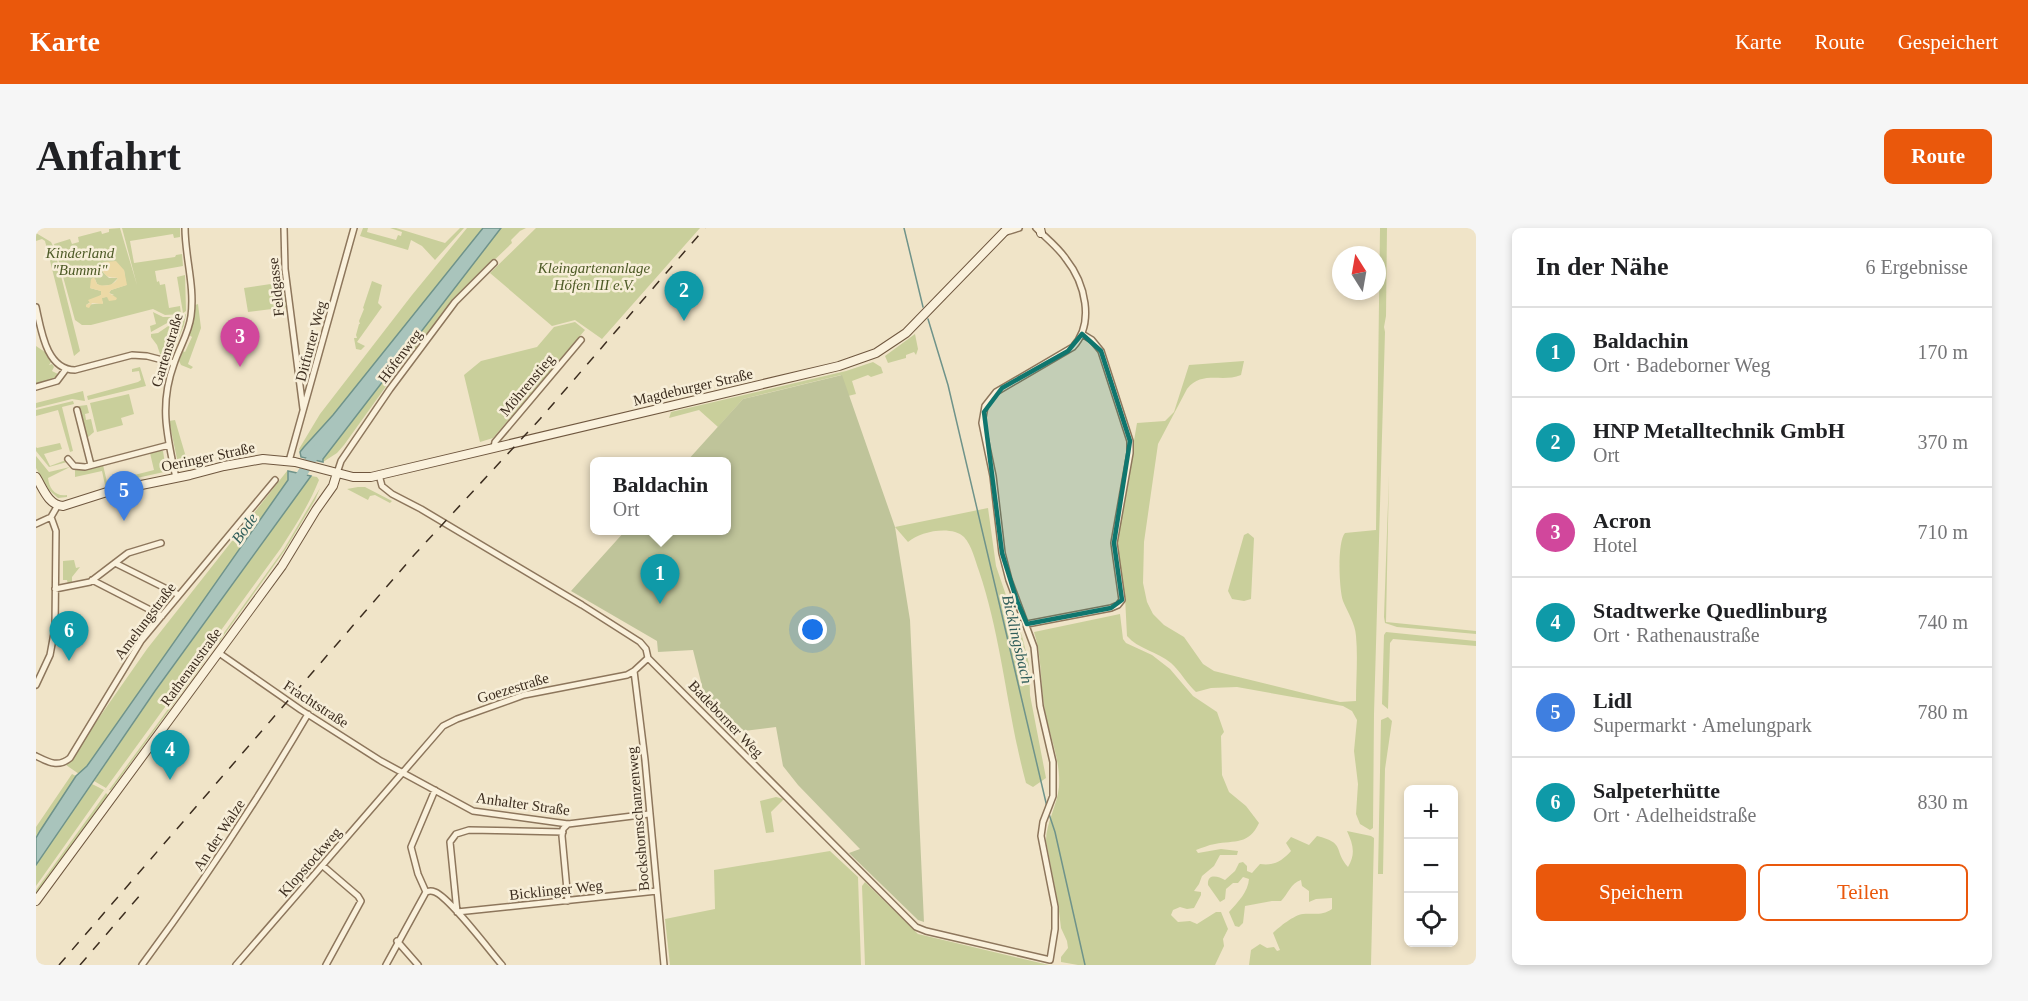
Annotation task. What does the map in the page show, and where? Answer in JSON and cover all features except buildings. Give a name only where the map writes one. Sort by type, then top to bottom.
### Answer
[{"type":"main road","name":"Magdeburger Straße","points":[[321,468],[357,477],[379,475],[830,369],[868,357],[915,326],[1006,230]]},
{"type":"main road","name":"Oeringer Straße","points":[[58,505],[69,505],[107,492],[258,460],[292,461],[321,468]]},
{"type":"main road","name":"Rathenaustraße","points":[[36,901],[289,556],[333,486],[337,473]]},
{"type":"main road","points":[[36,477],[49,499],[58,505]]},
{"type":"street","name":"Gartenstraße","points":[[176,478],[164,409],[167,385],[192,315],[192,291],[185,228]]},
{"type":"street","name":"Feldgasse","points":[[284,228],[285,269],[303,414]]},
{"type":"street","name":"Ditfurter Weg","points":[[292,461],[354,228]]},
{"type":"street","points":[[1006,230],[1019,228]]},
{"type":"street","points":[[1030,228],[1039,230],[1061,253],[1074,273],[1086,312],[1082,334],[1077,343],[1068,351],[996,392],[985,406],[983,432],[996,494],[1002,553],[1027,624],[1111,608],[1118,606],[1122,600],[1114,543],[1130,453],[1130,441],[1101,351],[1092,340],[1082,334]]},
{"type":"street","name":"Höfenweg","points":[[337,473],[341,460],[396,380],[455,302],[494,263]]},
{"type":"street","points":[[36,307],[45,339],[55,362],[66,369],[75,370],[130,356],[147,356],[174,363]]},
{"type":"street","points":[[36,341],[45,339]]},
{"type":"street","name":"Möhrenstieg","points":[[494,447],[495,442],[581,340]]},
{"type":"street","points":[[36,387],[57,381],[66,369]]},
{"type":"street","points":[[77,410],[91,465]]},
{"type":"street","points":[[68,459],[72,465],[77,467],[169,445]]},
{"type":"street","name":"Badeborner Weg","points":[[379,475],[382,486],[392,494],[422,509],[593,611],[640,642],[646,649],[648,658],[916,927],[926,932],[1050,960],[1055,929],[1055,907],[1041,836],[1054,789],[1053,762],[1039,700],[1036,653],[1027,624]]},
{"type":"street","name":"Amelungstraße","points":[[36,756],[55,764],[69,759],[141,641],[275,480]]},
{"type":"street","points":[[36,524],[51,517],[58,505]]},
{"type":"street","points":[[36,685],[49,658],[55,628],[56,531],[51,517]]},
{"type":"street","points":[[55,589],[87,583],[130,552],[161,543]]},
{"type":"street","points":[[115,563],[179,595]]},
{"type":"street","points":[[92,580],[162,616]]},
{"type":"street","name":"Frachtstraße","points":[[219,653],[308,714],[401,773]]},
{"type":"street","name":"Goezestraße","points":[[401,773],[437,732],[457,719],[524,695],[624,675],[634,671],[648,658]]},
{"type":"street","name":"Bockshornschanzenweg","points":[[634,671],[664,965]]},
{"type":"street","name":"An der Walze","points":[[142,965],[204,880],[308,714]]},
{"type":"street","name":"Anhalter Straße","points":[[401,773],[476,813],[568,824],[649,814]]},
{"type":"street","name":"Klopstockweg","points":[[236,965],[401,773]]},
{"type":"street","points":[[426,892],[412,853],[412,843],[435,790]]},
{"type":"street","points":[[568,824],[563,832],[568,901]]},
{"type":"street","points":[[457,912],[450,842],[456,834],[469,830],[563,832]]},
{"type":"street","points":[[323,866],[362,901],[326,965]]},
{"type":"street","points":[[386,965],[397,941],[426,892],[432,891],[439,894],[457,912],[502,965]]},
{"type":"street","name":"Bicklinger Weg","points":[[457,912],[657,891]]},
{"type":"street","points":[[397,941],[418,965]]},
{"type":"highlighted area","points":[[1082,334],[1101,351],[1130,441],[1114,543],[1122,600],[1111,608],[1027,624],[1002,553],[984,412],[1002,388],[1068,351]]},
{"type":"green space","name":"Kinderland \"Bummi\"","points":[[120,228],[137,285],[122,228],[180,228],[180,237],[174,238],[173,234],[130,241],[134,263],[182,254],[183,266],[155,271],[157,282],[159,281],[160,285],[165,284],[169,308],[180,306],[181,314],[165,315],[153,309],[91,325],[82,325],[75,320],[54,244],[70,239],[72,244],[79,242],[78,237],[101,231],[102,234],[109,232],[109,229]],"holes":[[[101,266],[124,270],[126,285],[111,290],[109,293],[114,295],[101,298],[103,303],[86,305],[101,295],[101,291],[90,288],[95,279],[101,286],[111,285],[118,278],[109,278]]]},
{"type":"green space","points":[[363,228],[368,228],[367,232],[396,240],[402,232],[390,228],[396,228],[445,243],[460,228],[464,228],[435,260],[422,246],[411,240],[408,250],[360,236]]},
{"type":"green space","points":[[467,228],[483,228],[333,415],[300,452],[299,449],[320,414]]},
{"type":"green space","points":[[501,228],[526,228],[520,231],[511,240],[512,243],[453,300],[344,445],[337,453],[323,462],[323,459]]},
{"type":"green space","name":"Kleingartenanlage Höfen III e.V.","points":[[536,228],[700,228],[602,339],[575,320],[552,326],[490,273]]},
{"type":"green space","points":[[1380,228],[1387,228],[1386,316],[1374,714],[1373,828],[1370,830],[1360,824],[1356,814],[1358,784],[1354,751],[1357,720],[1352,711],[1343,706],[1237,687],[1211,688],[1196,692],[1171,663],[1127,636],[1125,597],[1117,540],[1137,423],[1165,421],[1174,412],[1189,365],[1244,361],[1241,375],[1206,378],[1193,383],[1187,389],[1158,444],[1144,542],[1143,583],[1147,602],[1153,614],[1164,625],[1184,637],[1203,664],[1214,671],[1340,702],[1356,701],[1356,636],[1353,622],[1343,601],[1340,555],[1342,538],[1345,533],[1376,530],[1379,300],[1386,300],[1386,246],[1380,246]]},
{"type":"green space","points":[[36,233],[51,242],[54,248],[80,351],[74,356],[45,241],[42,239],[36,241]]},
{"type":"green space","points":[[185,275],[186,311],[183,313],[177,277]]},
{"type":"green space","points":[[372,281],[382,285],[378,303],[382,307],[357,342],[365,346],[361,350],[356,349],[354,338],[357,338],[359,321]]},
{"type":"green space","points":[[284,282],[288,307],[248,312],[244,288]]},
{"type":"green space","points":[[198,304],[201,328],[188,364],[193,367],[191,369],[181,365],[179,361],[192,337],[189,335],[195,305]]},
{"type":"green space","points":[[153,312],[163,317],[178,317],[151,332],[150,326],[156,324]]},
{"type":"green space","points":[[186,314],[171,357],[160,354],[151,334],[158,333]]},
{"type":"green space","points":[[575,322],[585,330],[493,438],[480,442],[464,375],[481,361],[537,347],[554,327]]},
{"type":"green space","points":[[915,334],[918,349],[916,355],[914,352],[906,355],[906,358],[888,363],[885,356]]},
{"type":"green space","points":[[36,346],[45,352],[51,362],[49,365],[52,364],[54,367],[52,371],[58,374],[54,379],[36,385]]},
{"type":"green space","points":[[873,362],[881,367],[883,373],[871,377],[868,375],[852,381],[856,394],[848,396],[841,375],[743,399],[718,427],[699,410],[669,418],[671,412],[846,371]]},
{"type":"green space","points":[[140,367],[146,386],[88,400],[87,396],[138,382],[141,380],[139,371],[132,372],[132,369]]},
{"type":"green space","points":[[842,375],[895,527],[910,620],[924,922],[918,920],[849,853],[860,849],[798,785],[783,766],[776,727],[744,731],[704,694],[693,650],[658,652],[657,641],[571,591],[621,535],[731,535],[731,457],[691,457],[743,399]]},
{"type":"green space","points":[[83,391],[85,401],[72,399],[36,408],[36,403]]},
{"type":"green space","points":[[129,394],[134,414],[121,418],[123,425],[97,432],[90,403]]},
{"type":"green space","points":[[73,401],[74,404],[62,407],[73,451],[70,452],[58,410],[36,416],[36,410]]},
{"type":"green space","points":[[87,405],[89,413],[85,414],[86,420],[91,419],[94,432],[87,438],[79,406]]},
{"type":"green space","points":[[175,420],[188,464],[179,468],[169,421]]},
{"type":"green space","points":[[60,443],[62,449],[44,454],[50,466],[66,460],[67,462],[49,467],[36,451],[36,447]]},
{"type":"green space","points":[[163,451],[166,470],[164,472],[105,485],[102,471],[75,477],[75,470],[103,465],[107,482],[154,470],[150,453]]},
{"type":"green space","points":[[36,456],[49,472],[70,467],[48,478],[53,491],[59,495],[67,495],[67,497],[58,498],[49,490],[36,468]]},
{"type":"green space","points":[[287,471],[288,480],[87,766],[79,774],[66,765],[147,649]]},
{"type":"green space","points":[[1389,475],[1386,622],[1476,631],[1476,634],[1397,627],[1385,623]]},
{"type":"green space","points":[[311,476],[319,480],[306,507],[281,548],[106,788],[94,781],[155,692]]},
{"type":"green space","points":[[365,487],[392,501],[390,503],[375,495],[370,496],[368,500],[347,489]]},
{"type":"green space","points":[[320,488],[285,550],[219,642],[284,549]]},
{"type":"green space","points":[[988,508],[996,566],[1022,636],[1029,664],[1030,695],[1046,778],[1033,787],[1026,783],[1019,757],[987,597],[969,545],[959,533],[944,530],[928,532],[908,542],[895,527]]},
{"type":"green space","points":[[1248,533],[1254,538],[1251,599],[1244,601],[1232,599],[1228,591],[1244,535]]},
{"type":"green space","points":[[74,560],[76,568],[80,567],[72,577],[72,583],[68,584],[67,580],[63,580],[63,561]]},
{"type":"green space","points":[[1120,614],[1123,639],[1126,643],[1152,655],[1170,669],[1193,696],[1217,712],[1224,732],[1221,736],[1222,775],[1229,792],[1246,806],[1259,823],[1251,835],[1246,838],[1212,844],[1196,850],[1198,853],[1221,849],[1238,851],[1237,855],[1220,855],[1214,866],[1202,876],[1194,891],[1201,892],[1201,895],[1194,908],[1180,907],[1173,910],[1171,915],[1178,922],[1190,921],[1197,924],[1216,912],[1221,912],[1228,929],[1223,939],[1224,946],[1215,965],[1078,965],[1061,962],[1061,957],[1068,948],[1061,928],[1046,841],[1058,794],[1059,777],[1044,705],[1040,659],[1034,632]]},
{"type":"green space","points":[[1386,632],[1476,641],[1476,646],[1393,639],[1390,643],[1388,709],[1382,704],[1384,635]]},
{"type":"green space","points":[[204,660],[111,790],[109,790]]},
{"type":"green space","points":[[1388,717],[1392,721],[1385,769],[1383,874],[1378,874],[1381,720]]},
{"type":"green space","points":[[72,774],[76,776],[36,838],[36,827]]},
{"type":"green space","points":[[92,784],[104,790],[36,886],[36,865]]},
{"type":"green space","points":[[106,793],[108,795],[36,893],[36,890]]},
{"type":"green space","points":[[776,797],[784,799],[771,812],[774,832],[766,833],[760,801]]},
{"type":"green space","points":[[1347,831],[1374,838],[1371,965],[1249,965],[1251,950],[1260,944],[1267,948],[1274,947],[1277,951],[1280,950],[1273,933],[1299,915],[1321,913],[1332,909],[1332,898],[1309,902],[1309,891],[1302,886],[1301,880],[1292,886],[1281,901],[1245,906],[1243,923],[1239,927],[1235,926],[1229,912],[1245,893],[1249,879],[1243,877],[1238,883],[1233,883],[1226,889],[1225,899],[1220,902],[1208,885],[1209,879],[1216,877],[1225,880],[1235,871],[1239,863],[1243,862],[1247,866],[1247,871],[1252,873],[1260,864],[1277,862],[1291,851],[1286,843],[1291,837],[1309,845],[1317,836],[1332,841],[1336,844],[1348,867],[1353,849]]},
{"type":"green space","points":[[830,851],[858,877],[861,965],[670,965],[665,919],[715,909],[714,870]]},
{"type":"green space","points":[[865,882],[918,934],[1049,965],[865,965],[862,886]]},
{"type":"sand","points":[[116,261],[124,270],[127,285],[111,290],[109,293],[117,298],[116,300],[109,301],[107,297],[102,298],[103,304],[92,303],[89,308],[86,307],[90,303],[88,300],[101,295],[101,291],[90,288],[91,279],[94,277],[97,284],[114,283],[118,278],[107,276],[101,266],[104,262]]},
{"type":"water","points":[[483,228],[501,228],[323,459],[323,462],[301,457],[300,452],[333,415]]},
{"type":"water","points":[[288,471],[311,476],[155,691],[36,865],[36,838],[40,831],[76,776],[87,766],[288,480]]},
{"type":"waterway","name":"Bicklingsbach","points":[[904,228],[923,307]]},
{"type":"waterway","name":"Bicklingsbach","points":[[928,319],[948,385],[1047,807]]},
{"type":"waterway","name":"Bode","points":[[294,486],[318,449]]},
{"type":"waterway","name":"Bicklingsbach","points":[[1049,814],[1085,965]]},
{"type":"railway","points":[[59,965],[415,554],[540,419],[705,228]]},
{"type":"railway","points":[[80,965],[141,894]]},
{"type":"place","name":"HNP Metalltechnik GmbH","points":[[684,321]]},
{"type":"place","name":"Acron","points":[[240,367]]},
{"type":"place","name":"Lidl","points":[[124,521]]},
{"type":"place","name":"Baldachin","points":[[660,604]]},
{"type":"place","name":"Salpeterhütte","points":[[69,661]]},
{"type":"place","name":"Stadtwerke Quedlinburg","points":[[170,780]]}]
